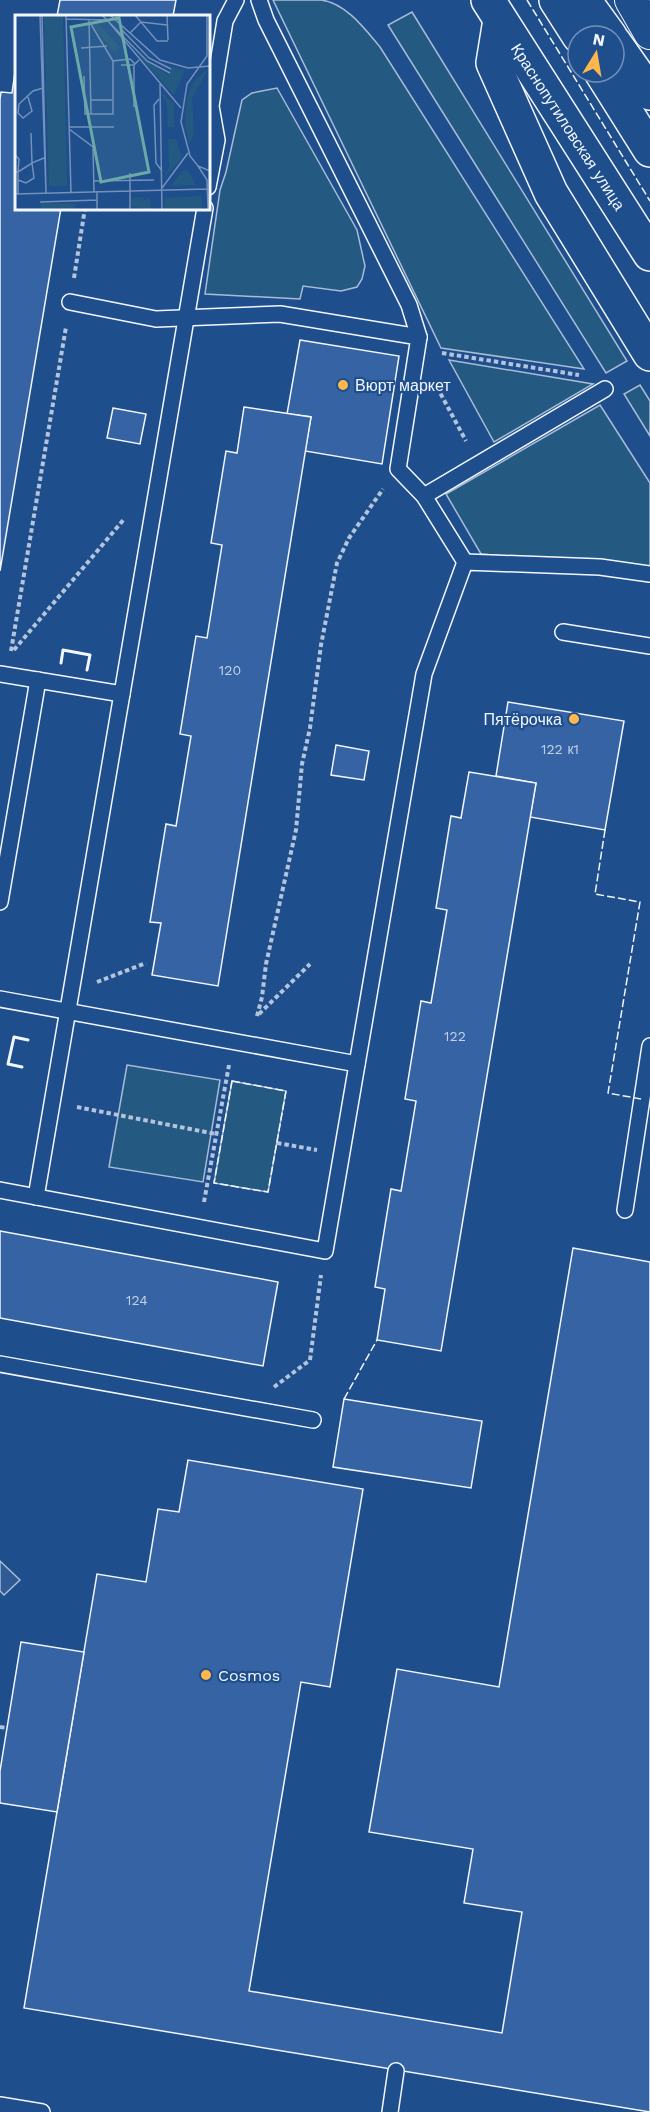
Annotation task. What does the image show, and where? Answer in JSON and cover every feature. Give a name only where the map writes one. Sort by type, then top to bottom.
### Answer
[{"type":"main road","points":[[556,0],[571,24]]},
{"type":"main road","points":[[585,0],[602,24]]},
{"type":"main road","points":[[494,10],[494,63],[551,193],[650,354]]},
{"type":"main road","name":"Краснопутиловская улица","points":[[494,10],[650,254]]},
{"type":"main road","points":[[626,59],[650,93]]},
{"type":"main road","points":[[609,84],[650,150]]},
{"type":"street","points":[[631,0],[650,33]]},
{"type":"lane","points":[[210,168],[213,139],[212,106],[225,21],[236,0]]},
{"type":"lane","points":[[259,0],[266,20],[409,305],[418,343],[398,469],[424,495],[465,562]]},
{"type":"lane","points":[[36,1197],[205,210]]},
{"type":"lane","points":[[70,302],[156,319],[280,314],[418,343]]},
{"type":"lane","points":[[424,495],[605,389]]},
{"type":"lane","points":[[465,562],[600,567],[650,574]]},
{"type":"lane","points":[[0,1190],[325,1251],[424,674],[465,562]]},
{"type":"lane","points":[[563,632],[650,646]]},
{"type":"lane","points":[[0,674],[122,694]]},
{"type":"lane","points":[[0,902],[38,680]]},
{"type":"lane","points":[[0,999],[357,1064]]},
{"type":"lane","points":[[626,1209],[650,1046]]},
{"type":"lane","points":[[0,1364],[313,1420]]},
{"type":"lane","points":[[390,2112],[396,2071]]},
{"type":"lane","points":[[0,2105],[42,2112]]},
{"type":"path","points":[[85,210],[10,655],[159,478]]},
{"type":"path","points":[[418,343],[587,376]]},
{"type":"path","points":[[418,343],[478,463]]},
{"type":"path","points":[[257,1016],[266,964],[296,830],[302,764],[337,563],[349,538],[398,469]]},
{"type":"path","points":[[71,992],[146,963]]},
{"type":"path","points":[[199,1227],[233,1041],[310,964]]},
{"type":"path","points":[[52,1103],[216,1134]]},
{"type":"path","points":[[277,1143],[341,1154]]},
{"type":"path","points":[[264,1388],[275,1387],[310,1360],[325,1251]]},
{"type":"path","points":[[0,1727],[7,1728]]},
{"type":"shaded area","points":[[273,0],[330,2],[347,11],[368,32],[380,47],[584,369],[441,348]]},
{"type":"shaded area","points":[[412,12],[627,361],[606,373],[388,25]]},
{"type":"shaded area","points":[[277,88],[357,230],[365,266],[362,279],[357,287],[341,291],[303,286],[300,299],[205,294],[220,190],[242,100],[252,93]]},
{"type":"shaded area","points":[[449,360],[593,384],[494,442]]},
{"type":"shaded area","points":[[640,385],[650,401],[650,436],[624,394]]},
{"type":"shaded area","points":[[600,405],[650,483],[650,568],[481,554],[446,494]]},
{"type":"shaded area","points":[[127,1065],[220,1080],[203,1182],[109,1167]]},
{"type":"shaded area","points":[[232,1081],[286,1091],[268,1192],[214,1183]]},
{"type":"shaded area","points":[[0,1561],[20,1580],[4,1595],[0,1591]]},
{"type":"building","points":[[60,0],[176,0],[173,15],[57,15]]},
{"type":"building","points":[[15,72],[15,210],[61,210],[0,571],[0,99],[1,92],[12,93]]},
{"type":"building","name":"Вюрт маркет","points":[[300,340],[399,356],[382,464],[305,451],[311,417],[287,414]]},
{"type":"building","points":[[244,407],[311,417],[218,986],[152,975],[161,923],[150,922],[166,824],[176,826],[191,736],[180,734],[196,636],[207,638],[222,545],[211,543],[226,451],[237,453]]},
{"type":"building","points":[[113,408],[146,414],[140,444],[107,438]]},
{"type":"building","points":[[508,702],[624,721],[605,830],[530,817],[536,783],[496,776]]},
{"type":"building","points":[[336,745],[369,751],[364,780],[331,775]]},
{"type":"building","points":[[469,772],[536,783],[441,1351],[377,1340],[385,1289],[375,1287],[391,1189],[401,1191],[416,1101],[405,1099],[421,1001],[431,1003],[447,910],[436,908],[451,816],[461,818]]},
{"type":"building","points":[[0,1231],[278,1282],[263,1366],[0,1318]]},
{"type":"building","name":"Cosmos","points":[[573,1248],[650,1262],[650,2112],[24,2008],[97,1574],[146,1582],[158,1509],[179,1512],[188,1460],[363,1489],[330,1687],[301,1682],[249,1991],[502,2033],[522,1912],[464,1903],[473,1849],[369,1832],[397,1669],[499,1687]]},
{"type":"building","points":[[344,1399],[482,1421],[471,1488],[333,1467]]},
{"type":"building","points":[[21,1642],[84,1652],[57,1812],[0,1803],[0,1771]]},
{"type":"fence","points":[[527,0],[650,201]]},
{"type":"fence","points":[[605,830],[595,894],[640,902],[608,1093],[641,1099]]},
{"type":"fence","points":[[232,1081],[286,1091],[268,1192],[214,1183],[232,1081]]},
{"type":"fence","points":[[344,1399],[377,1340]]},
{"type":"wall","points":[[61,663],[63,650],[90,655],[87,670]]},
{"type":"wall","points":[[22,1067],[8,1064],[14,1037],[28,1040]]},
{"type":"place","name":"Вюрт маркет","points":[[343,385]]},
{"type":"place","name":"Пятёрочка","points":[[574,719]]},
{"type":"place","name":"Cosmos","points":[[206,1675]]}]
